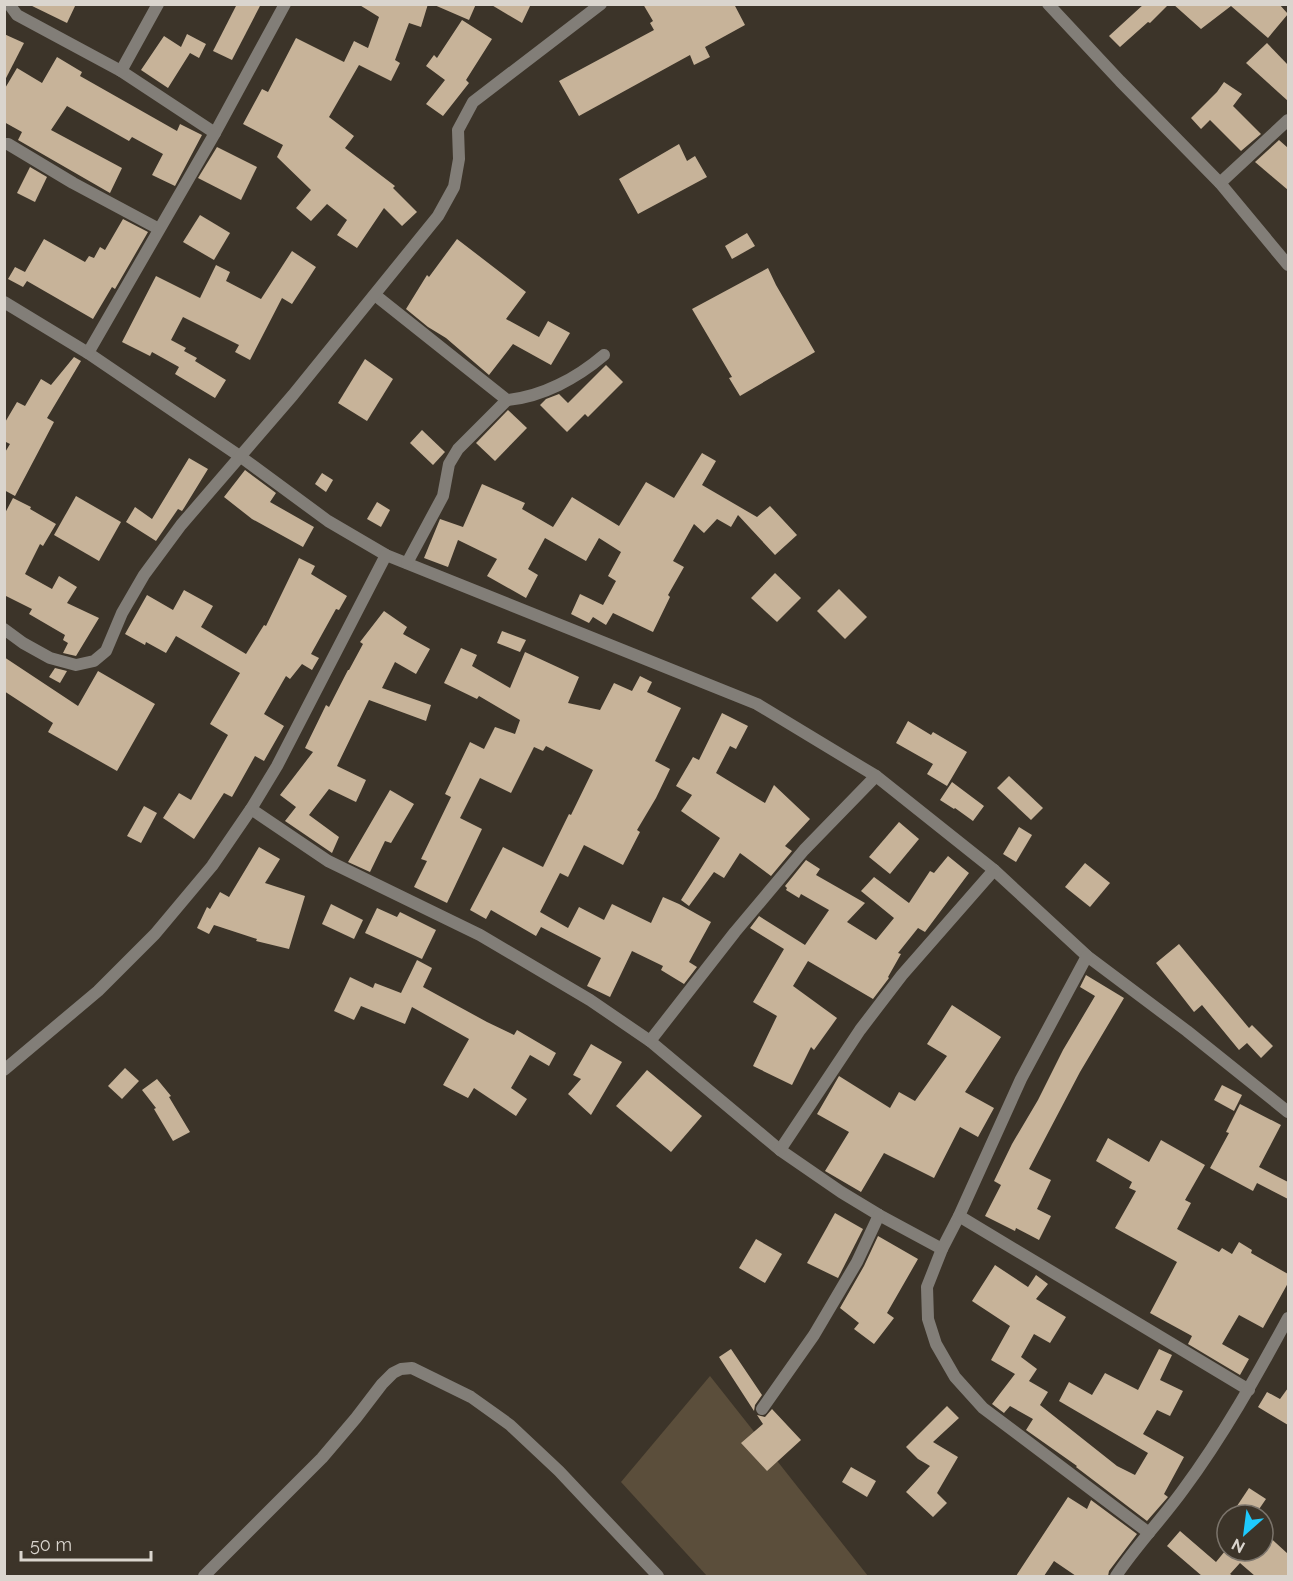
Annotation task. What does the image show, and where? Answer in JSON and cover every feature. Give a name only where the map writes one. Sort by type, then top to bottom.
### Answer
[{"type":"street","points":[[9,4],[17,15],[121,71],[215,133]]},
{"type":"street","points":[[121,71],[159,4]]},
{"type":"street","points":[[88,353],[215,133],[285,4]]},
{"type":"street","points":[[4,628],[23,643],[50,658],[76,664],[94,662],[106,651],[122,613],[144,575],[181,525],[242,457],[438,216],[454,187],[459,159],[458,130],[473,102],[601,4]]},
{"type":"street","points":[[1048,4],[1220,183],[1288,266]]},
{"type":"street","points":[[1220,183],[1288,120]]},
{"type":"street","points":[[4,144],[18,149],[73,183],[159,229]]},
{"type":"street","points":[[375,295],[507,400]]},
{"type":"street","points":[[4,302],[88,353],[242,457],[328,521],[386,555],[757,704],[876,776],[993,870],[1087,956],[1187,1031],[1288,1112]]},
{"type":"street","points":[[407,563],[443,496],[450,464],[458,449],[507,400],[523,399],[575,377],[604,355]]},
{"type":"street","points":[[4,1070],[98,991],[155,934],[212,866],[277,766],[386,555]]},
{"type":"street","points":[[650,1041],[735,932],[796,859],[876,776]]},
{"type":"street","points":[[250,809],[328,861],[480,935],[590,1000],[650,1041],[780,1150],[841,1192],[942,1249]]},
{"type":"street","points":[[780,1150],[860,1030],[902,975],[993,870]]},
{"type":"street","points":[[1087,956],[1021,1079],[942,1249],[927,1287],[928,1319],[936,1344],[955,1377],[983,1408],[1149,1533]]},
{"type":"street","points":[[762,1410],[814,1335],[857,1262],[879,1215]]},
{"type":"street","points":[[959,1216],[1249,1390]]},
{"type":"street","points":[[1116,1576],[1184,1489],[1249,1390],[1288,1318]]},
{"type":"street","points":[[204,1576],[322,1458],[356,1419],[382,1384],[393,1373],[401,1369],[412,1368],[471,1397],[510,1425],[559,1471],[658,1576]]},
{"type":"shaded area","points":[[710,1376],[868,1576],[707,1576],[621,1482]]},
{"type":"building","points":[[28,4],[76,4],[67,23]]},
{"type":"building","points":[[237,4],[261,4],[232,60],[213,51]]},
{"type":"building","points":[[358,4],[428,4],[421,27],[409,23],[395,60],[400,63],[391,81],[359,65],[329,117],[354,136],[345,148],[395,186],[393,188],[417,212],[402,226],[384,208],[357,248],[337,235],[347,220],[327,204],[311,221],[296,208],[311,190],[277,157],[283,145],[243,124],[262,89],[268,92],[296,38],[344,62],[354,41],[368,48],[379,17]]},
{"type":"building","points":[[432,4],[476,4],[469,20]]},
{"type":"building","points":[[490,4],[531,4],[522,23]]},
{"type":"building","points":[[643,4],[734,4],[745,25],[705,47],[710,57],[694,65],[690,55],[579,116],[559,81],[654,30],[650,23],[653,21]]},
{"type":"building","points":[[1144,4],[1169,4],[1120,47],[1109,36]]},
{"type":"building","points":[[1173,4],[1279,4],[1288,14],[1268,38],[1231,6],[1201,29]]},
{"type":"building","points":[[462,20],[492,39],[466,80],[469,83],[443,116],[426,104],[445,80],[426,66],[434,55],[437,58]]},
{"type":"building","points":[[4,34],[24,43],[4,82]]},
{"type":"building","points":[[187,34],[206,44],[199,58],[190,53],[168,88],[141,70],[164,36],[181,47]]},
{"type":"building","points":[[1267,43],[1288,65],[1288,101],[1246,63]]},
{"type":"building","points":[[57,57],[82,72],[80,76],[177,131],[180,124],[202,135],[175,186],[152,175],[163,154],[132,137],[129,141],[67,106],[51,130],[122,168],[110,193],[18,140],[22,132],[4,122],[4,90],[17,68],[42,83]]},
{"type":"building","points":[[1224,82],[1242,94],[1233,106],[1261,134],[1241,151],[1210,120],[1201,129],[1191,118]]},
{"type":"building","points":[[1279,140],[1288,148],[1288,190],[1255,162]]},
{"type":"building","points":[[679,144],[687,161],[695,156],[707,177],[638,214],[619,179]]},
{"type":"building","points":[[217,147],[257,167],[241,200],[198,178]]},
{"type":"building","points":[[30,167],[47,177],[35,202],[17,193]]},
{"type":"building","points":[[200,215],[230,233],[214,260],[183,242]]},
{"type":"building","points":[[123,219],[148,232],[115,289],[112,287],[93,319],[27,281],[23,287],[8,279],[15,267],[25,272],[44,239],[85,262],[89,256],[94,258],[100,247],[105,250]]},
{"type":"building","points":[[747,233],[755,246],[732,259],[725,246]]},
{"type":"building","points":[[457,239],[526,292],[506,319],[539,337],[548,321],[570,333],[551,365],[513,344],[489,375],[446,338],[406,309],[427,275],[429,277]]},
{"type":"building","points":[[292,251],[316,267],[292,304],[282,298],[250,360],[235,352],[239,345],[183,317],[171,340],[186,348],[184,351],[197,358],[195,361],[226,380],[215,398],[175,374],[179,367],[152,352],[150,356],[122,342],[156,276],[200,298],[216,265],[230,272],[226,281],[261,299]]},
{"type":"building","points":[[768,268],[815,352],[740,396],[729,378],[732,377],[692,309]]},
{"type":"building","points":[[74,357],[81,361],[47,418],[54,422],[15,496],[4,490],[4,454],[10,444],[4,441],[4,424],[17,402],[25,406],[41,379],[51,385]]},
{"type":"building","points":[[365,359],[393,379],[367,421],[338,403]]},
{"type":"building","points":[[606,365],[623,382],[588,417],[585,414],[567,432],[540,405],[546,399],[559,394],[568,403]]},
{"type":"building","points":[[508,410],[527,428],[495,461],[476,443]]},
{"type":"building","points":[[422,430],[445,452],[433,465],[410,443]]},
{"type":"building","points":[[702,453],[716,461],[702,485],[757,517],[770,506],[797,535],[775,555],[738,515],[731,527],[717,519],[704,533],[694,524],[673,561],[684,567],[668,595],[670,597],[653,632],[613,613],[606,625],[593,617],[589,623],[571,614],[580,594],[603,605],[616,581],[608,576],[621,552],[599,538],[586,561],[545,538],[528,569],[538,575],[526,598],[487,576],[497,559],[458,540],[448,567],[424,558],[440,519],[463,527],[482,484],[525,503],[522,509],[553,527],[572,497],[619,526],[646,482],[674,498]]},
{"type":"building","points":[[189,458],[208,469],[182,511],[178,509],[156,541],[126,522],[135,507],[152,519]]},
{"type":"building","points":[[245,470],[276,493],[270,502],[314,527],[303,547],[252,519],[224,497]]},
{"type":"building","points":[[322,473],[333,480],[326,492],[315,484]]},
{"type":"building","points":[[76,496],[121,522],[99,561],[54,535]]},
{"type":"building","points":[[13,498],[56,524],[43,546],[40,544],[25,574],[52,589],[59,576],[77,587],[67,603],[99,618],[76,656],[63,653],[68,643],[63,640],[65,635],[29,614],[32,609],[4,595],[4,515]]},
{"type":"building","points":[[377,502],[390,510],[381,527],[367,519]]},
{"type":"building","points":[[299,558],[315,566],[311,574],[347,596],[339,610],[336,609],[311,654],[319,658],[312,670],[302,664],[290,679],[286,676],[264,714],[284,726],[264,761],[255,756],[232,797],[224,793],[194,839],[163,818],[179,793],[191,800],[228,735],[210,724],[240,673],[176,636],[166,653],[125,634],[147,595],[173,610],[184,590],[213,606],[201,627],[246,654],[264,625],[266,626]]},
{"type":"building","points":[[775,573],[801,598],[777,622],[751,598]]},
{"type":"building","points":[[839,589],[867,617],[845,639],[817,611]]},
{"type":"building","points":[[384,611],[407,627],[403,634],[430,649],[416,674],[395,662],[382,688],[431,705],[426,721],[369,700],[337,766],[366,780],[356,802],[329,789],[309,815],[339,837],[332,853],[285,821],[296,807],[280,795],[313,752],[305,748],[326,705],[329,707],[349,670],[363,644],[360,642]]},
{"type":"building","points":[[502,631],[526,640],[520,652],[497,643]]},
{"type":"building","points":[[461,648],[477,655],[472,666],[510,688],[525,652],[579,677],[568,703],[600,710],[614,683],[632,691],[640,676],[652,682],[647,692],[681,708],[655,761],[670,769],[637,830],[640,832],[623,865],[584,845],[568,877],[560,873],[540,912],[568,928],[579,907],[604,920],[612,904],[651,923],[663,897],[679,904],[711,922],[689,962],[697,967],[684,984],[661,970],[663,966],[632,951],[610,997],[587,986],[601,958],[541,927],[536,936],[491,910],[486,919],[470,910],[503,847],[543,867],[593,770],[546,746],[543,751],[534,747],[511,793],[480,778],[460,818],[482,829],[447,903],[414,887],[427,861],[421,859],[451,797],[445,794],[470,742],[484,749],[495,727],[515,734],[520,720],[479,696],[477,699],[444,683]]},
{"type":"building","points":[[4,657],[78,706],[98,671],[155,704],[117,771],[48,732],[53,723],[4,691]]},
{"type":"building","points":[[55,668],[67,671],[60,683],[49,677]]},
{"type":"building","points":[[722,713],[748,726],[736,749],[730,746],[716,773],[765,803],[774,785],[810,819],[785,846],[792,851],[771,876],[740,853],[724,878],[714,872],[689,906],[681,900],[720,838],[681,811],[692,795],[676,786],[693,757],[699,760]]},
{"type":"building","points":[[908,721],[931,735],[933,732],[967,752],[947,786],[927,774],[933,764],[896,743]]},
{"type":"building","points":[[1009,776],[1043,808],[1031,820],[997,788]]},
{"type":"building","points":[[952,782],[984,806],[973,821],[940,800]]},
{"type":"building","points":[[390,790],[414,804],[391,843],[385,841],[370,872],[348,862]]},
{"type":"building","points":[[144,806],[157,813],[141,843],[127,836]]},
{"type":"building","points":[[899,822],[919,839],[890,874],[869,857]]},
{"type":"building","points":[[1019,827],[1032,835],[1016,862],[1003,854]]},
{"type":"building","points":[[259,847],[280,859],[265,883],[305,896],[289,949],[256,941],[257,939],[214,925],[209,934],[197,928],[207,907],[210,909],[220,892],[229,897]]},
{"type":"building","points":[[948,856],[969,873],[925,932],[918,928],[898,953],[901,954],[889,978],[873,999],[808,961],[793,986],[837,1018],[814,1050],[811,1047],[792,1085],[753,1066],[777,1016],[753,1002],[784,949],[750,928],[759,916],[805,945],[829,910],[801,894],[799,898],[786,890],[785,886],[806,860],[820,869],[816,875],[865,903],[847,922],[876,940],[894,918],[861,891],[874,877],[909,903],[930,871],[934,873]]},
{"type":"building","points":[[1085,863],[1110,883],[1090,907],[1065,887]]},
{"type":"building","points":[[331,904],[363,920],[354,939],[322,924]]},
{"type":"building","points":[[377,908],[397,917],[400,912],[436,930],[422,959],[365,933]]},
{"type":"building","points":[[1179,944],[1249,1028],[1252,1025],[1273,1046],[1261,1058],[1247,1043],[1239,1050],[1202,1005],[1194,1012],[1156,963]]},
{"type":"building","points":[[417,960],[432,968],[423,987],[514,1035],[517,1030],[556,1053],[549,1066],[530,1055],[511,1088],[527,1099],[516,1116],[474,1088],[468,1098],[443,1085],[469,1039],[412,1007],[405,1024],[361,1006],[354,1020],[334,1011],[350,977],[373,988],[375,983],[401,993]]},
{"type":"building","points":[[1086,975],[1124,998],[1080,1072],[1029,1169],[1051,1180],[1037,1209],[1051,1216],[1039,1240],[985,1216],[1001,1185],[994,1181],[1012,1144],[1095,996],[1080,987]]},
{"type":"building","points":[[952,1005],[1001,1037],[965,1092],[994,1108],[978,1137],[960,1127],[934,1178],[884,1153],[861,1192],[825,1171],[849,1132],[817,1114],[839,1076],[890,1108],[899,1092],[915,1101],[947,1056],[927,1044]]},
{"type":"building","points":[[591,1044],[622,1062],[591,1115],[568,1094],[581,1079],[573,1075]]},
{"type":"building","points":[[125,1068],[139,1081],[122,1099],[108,1086]]},
{"type":"building","points":[[647,1070],[702,1116],[671,1152],[616,1106]]},
{"type":"building","points":[[157,1079],[171,1096],[169,1097],[190,1132],[173,1141],[154,1109],[156,1108],[142,1090]]},
{"type":"building","points":[[1222,1085],[1242,1095],[1234,1111],[1214,1100]]},
{"type":"building","points":[[1240,1104],[1281,1125],[1259,1167],[1288,1182],[1288,1199],[1257,1183],[1253,1191],[1210,1168],[1229,1133],[1226,1132]]},
{"type":"building","points":[[1108,1138],[1149,1162],[1161,1140],[1205,1165],[1185,1200],[1191,1203],[1177,1229],[1219,1252],[1222,1248],[1232,1254],[1239,1242],[1252,1250],[1251,1253],[1288,1274],[1288,1283],[1263,1328],[1239,1315],[1222,1344],[1249,1359],[1240,1375],[1188,1344],[1192,1336],[1150,1313],[1177,1262],[1115,1228],[1136,1191],[1129,1188],[1132,1182],[1096,1161]]},
{"type":"building","points":[[835,1213],[863,1229],[838,1278],[807,1263]]},
{"type":"building","points":[[878,1236],[918,1259],[887,1313],[894,1318],[874,1344],[854,1329],[859,1323],[840,1308]]},
{"type":"building","points":[[756,1239],[782,1254],[765,1283],[739,1268]]},
{"type":"building","points":[[995,1265],[1028,1287],[1036,1275],[1048,1284],[1036,1299],[1066,1317],[1050,1343],[1034,1334],[1021,1357],[1037,1369],[1029,1381],[1048,1392],[1040,1405],[1117,1466],[1135,1475],[1148,1453],[1059,1401],[1069,1382],[1092,1395],[1105,1373],[1138,1390],[1159,1349],[1172,1355],[1160,1380],[1183,1391],[1170,1416],[1157,1410],[1143,1434],[1184,1457],[1164,1494],[1168,1497],[1147,1521],[1077,1466],[1026,1430],[1033,1419],[1010,1406],[1004,1413],[992,1404],[1015,1374],[991,1360],[1010,1326],[972,1301]]},
{"type":"building","points":[[731,1349],[762,1395],[754,1411],[719,1357]]},
{"type":"building","points":[[1288,1388],[1288,1425],[1258,1407],[1267,1392],[1280,1399]]},
{"type":"building","points":[[947,1406],[959,1418],[933,1442],[958,1457],[937,1493],[947,1503],[933,1517],[906,1492],[930,1466],[918,1459],[906,1447]]},
{"type":"building","points":[[772,1409],[801,1440],[767,1471],[741,1443],[763,1424],[757,1415],[765,1417]]},
{"type":"building","points":[[851,1467],[876,1481],[867,1497],[842,1482]]},
{"type":"building","points":[[1249,1488],[1266,1499],[1263,1503],[1239,1503]]},
{"type":"building","points":[[1068,1497],[1087,1509],[1091,1500],[1137,1534],[1109,1571],[1108,1576],[1076,1576],[1054,1561],[1044,1576],[1016,1576]]},
{"type":"building","points":[[1180,1531],[1215,1563],[1240,1563],[1230,1574],[1233,1576],[1202,1576],[1167,1546]]},
{"type":"building","points":[[1275,1542],[1288,1554],[1288,1576],[1255,1576],[1240,1563],[1275,1563]]}]
